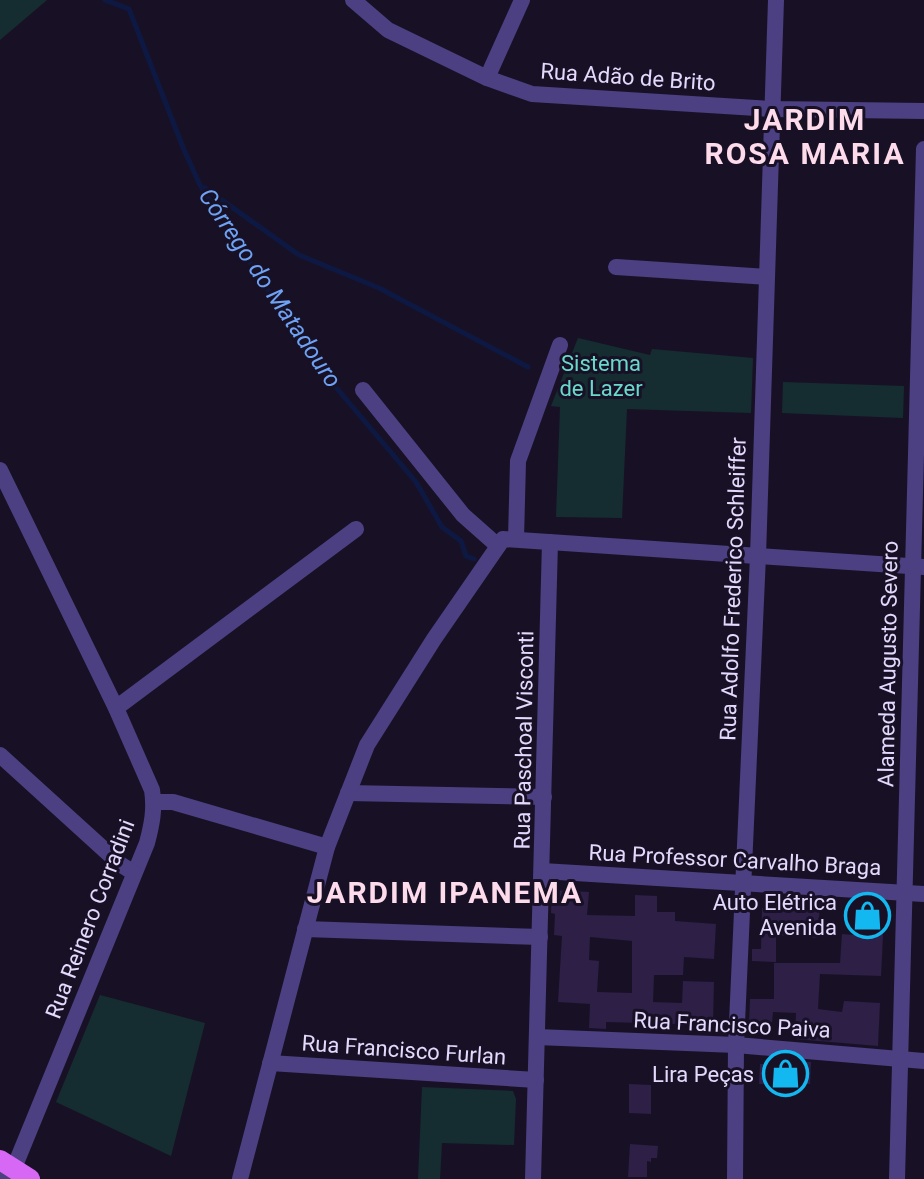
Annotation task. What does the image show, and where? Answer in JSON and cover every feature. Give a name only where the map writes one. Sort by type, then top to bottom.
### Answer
[{"type":"street","name":"Rua Adão de Brito","points":[[353,0],[388,30],[487,78],[532,94],[771,109],[924,111]]},
{"type":"street","points":[[487,78],[522,0]]},
{"type":"street","name":"Rua Adolfo Frederico Schleiffer","points":[[735,1179],[736,1045],[758,556],[776,0]]},
{"type":"street","name":"Alameda Augusto Severo","points":[[897,1179],[906,892],[917,732],[924,149]]},
{"type":"street","points":[[616,267],[767,277]]},
{"type":"street","points":[[516,539],[518,461],[560,345]]},
{"type":"street","points":[[363,390],[463,515],[498,546]]},
{"type":"street","name":"Rua Reinero Corradini","points":[[0,470],[116,708],[152,790],[154,802],[147,843],[10,1172]]},
{"type":"street","points":[[116,708],[356,529]]},
{"type":"street","points":[[240,1179],[327,847],[367,745],[434,639],[503,539],[918,566]]},
{"type":"street","name":"Rua Paschoal Visconti","points":[[533,1179],[550,542]]},
{"type":"street","points":[[0,755],[120,864],[134,873]]},
{"type":"street","points":[[348,793],[544,797]]},
{"type":"street","points":[[154,802],[173,802],[327,847]]},
{"type":"street","name":"Rua Professor Carvalho Braga","points":[[542,871],[924,894]]},
{"type":"street","points":[[305,929],[540,937]]},
{"type":"street","name":"Rua Francisco Paiva","points":[[537,1037],[736,1045],[924,1061]]},
{"type":"street","name":"Rua Francisco Furlan","points":[[270,1063],[536,1080]]},
{"type":"green space","points":[[0,0],[47,0],[0,40]]},
{"type":"green space","name":"Sistema de Lazer","points":[[578,338],[650,355],[652,349],[753,358],[751,413],[627,409],[622,518],[556,517],[560,407],[551,406]]},
{"type":"green space","points":[[783,382],[904,386],[903,418],[782,413]]},
{"type":"green space","points":[[100,995],[205,1023],[171,1156],[56,1102]]},
{"type":"green space","points":[[422,1087],[513,1091],[516,1099],[514,1145],[442,1143],[440,1179],[418,1179]]},
{"type":"building","points":[[552,890],[589,892],[587,915],[635,916],[635,895],[657,896],[657,912],[675,912],[675,921],[716,924],[714,959],[684,957],[683,975],[654,975],[653,1002],[682,1003],[683,981],[714,982],[713,1025],[606,1022],[606,1029],[589,1028],[590,1004],[558,1002],[562,936],[554,935],[555,914],[551,913]],"holes":[[[590,937],[632,941],[632,993],[597,992],[599,961],[589,960]]]},
{"type":"building","points":[[778,899],[820,902],[818,938],[776,935],[776,962],[752,961],[752,949],[761,949],[762,908],[777,909]]},
{"type":"building","points":[[856,905],[880,906],[883,936],[881,976],[820,974],[818,1009],[842,1012],[844,1001],[880,1003],[878,1046],[795,1039],[796,1013],[773,1012],[772,1023],[749,1023],[750,999],[774,999],[774,963],[840,963],[842,934],[854,935]]},
{"type":"building","name":"Lira Peças","points":[[795,1061],[811,1062],[810,1084],[759,1084],[760,1064],[795,1065]]},
{"type":"building","points":[[629,1084],[651,1085],[651,1114],[629,1113]]},
{"type":"building","points":[[630,1144],[658,1146],[657,1158],[647,1161],[647,1177],[628,1177]]},
{"type":"waterway","name":"Córrego do Matadouro","points":[[105,0],[129,9],[200,185],[313,360],[416,482],[442,527],[461,541],[466,556],[474,559]]},
{"type":"waterway","points":[[205,188],[299,255],[379,288],[528,367]]},
{"type":"place","name":"Auto Elétrica Avenida","points":[[868,915]]},
{"type":"place","name":"Lira Peças","points":[[785,1074]]},
{"type":"district","name":"JARDIM ROSA MARIA","points":[[805,136]]},
{"type":"district","name":"JARDIM IPANEMA","points":[[445,892]]}]
